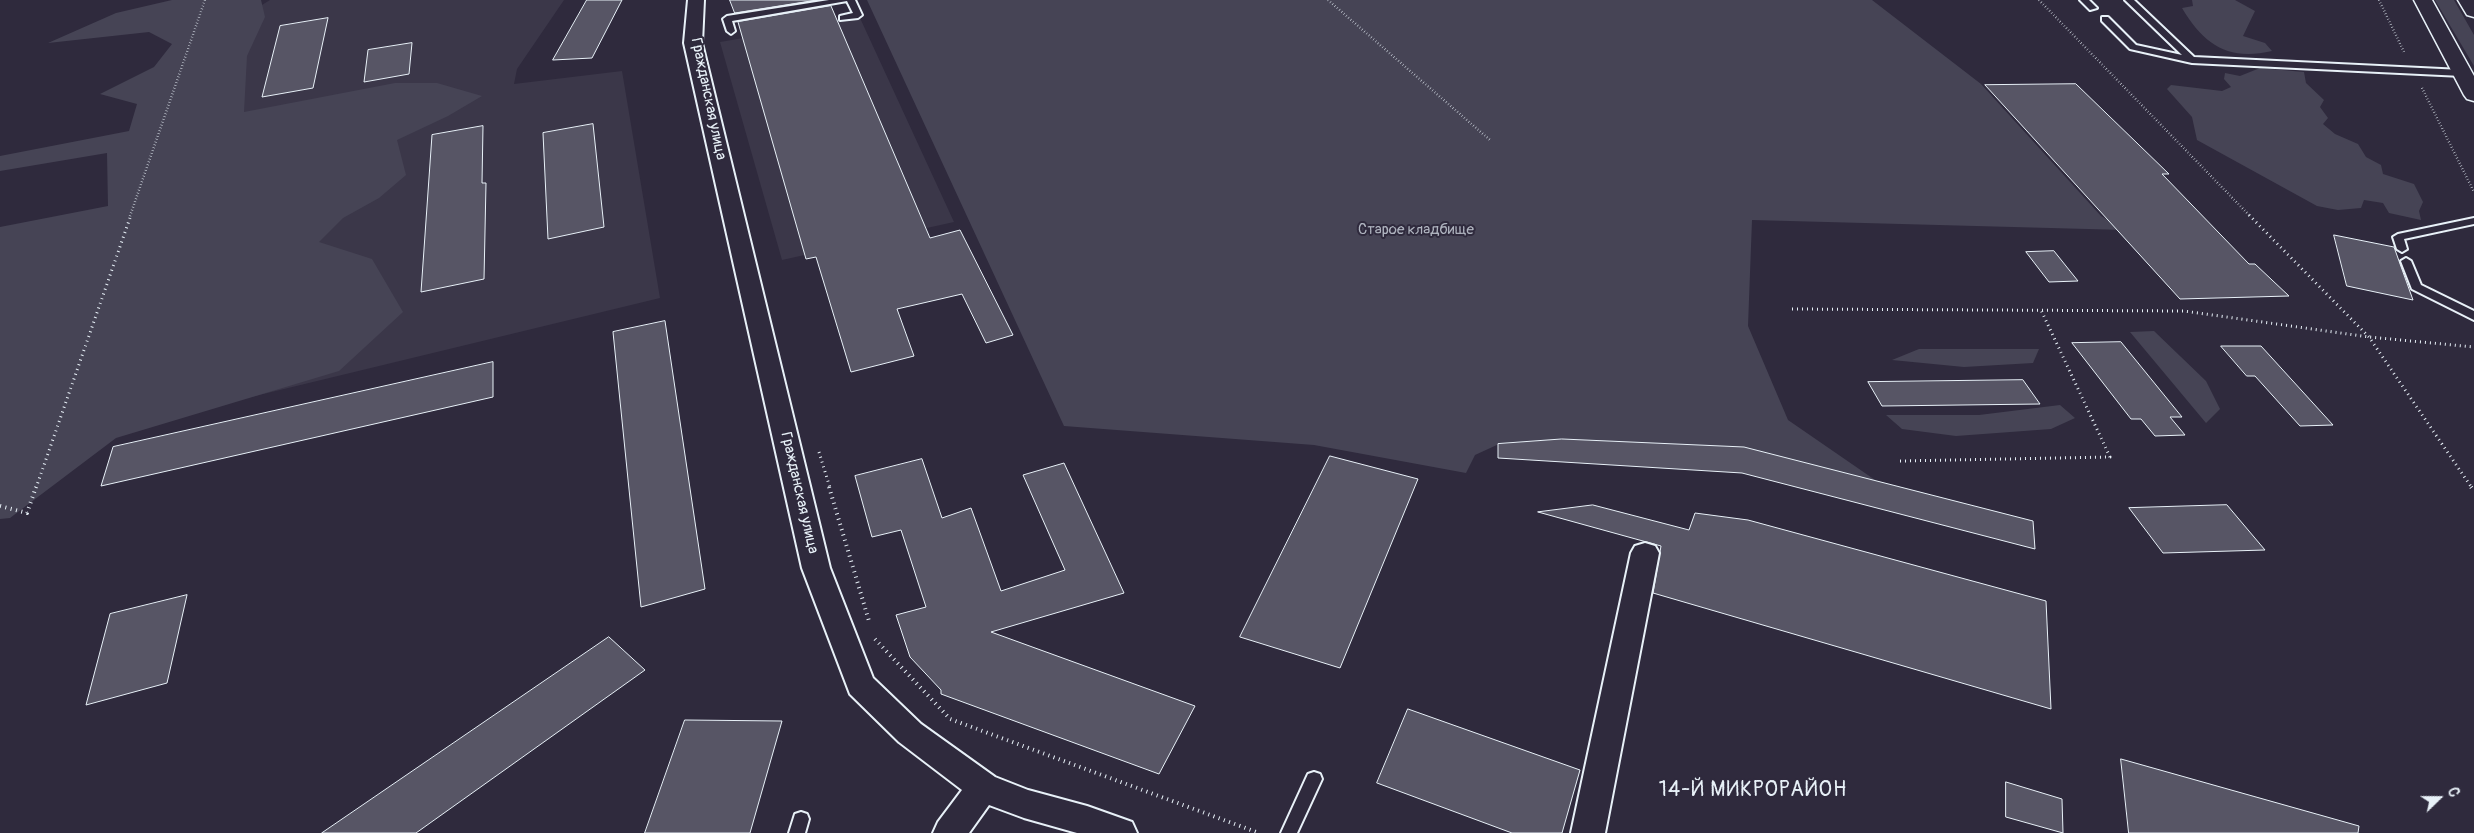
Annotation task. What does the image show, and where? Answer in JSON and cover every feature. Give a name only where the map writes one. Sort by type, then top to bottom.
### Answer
[{"type":"street","name":"Гражданская улица","points":[[696,0],[693,43],[816,568],[861,685],[910,733],[983,787],[1024,804],[1087,821],[1120,833]]},
{"type":"street","points":[[2423,0],[2474,95]]},
{"type":"street","points":[[2467,0],[2474,11]]},
{"type":"street","points":[[1588,833],[1645,553]]},
{"type":"street","points":[[950,833],[983,787]]},
{"type":"lane","points":[[730,31],[727,19],[844,0]]},
{"type":"lane","points":[[843,18],[858,15],[851,0]]},
{"type":"lane","points":[[2129,3],[2192,60]]},
{"type":"lane","points":[[2118,22],[2106,21],[2133,47],[2192,60],[2462,73]]},
{"type":"lane","points":[[2120,34],[2130,34]]},
{"type":"lane","points":[[2197,69],[2230,62]]},
{"type":"lane","points":[[2402,249],[2398,237],[2474,221]]},
{"type":"lane","points":[[2406,261],[2416,287],[2474,316]]},
{"type":"lane","points":[[1288,833],[1314,779]]},
{"type":"path","points":[[0,506],[27,513],[205,0]]},
{"type":"path","points":[[1328,0],[1490,140]]},
{"type":"path","points":[[2039,0],[2369,337],[2474,491]]},
{"type":"path","points":[[2379,0],[2474,192]]},
{"type":"path","points":[[1792,309],[2184,311],[2369,337],[2474,347]]},
{"type":"path","points":[[1900,461],[2110,457],[2041,310]]},
{"type":"path","points":[[818,449],[874,639],[950,719],[1259,833]]},
{"type":"shaded area","points":[[270,0],[564,0],[517,69],[514,84],[622,71],[660,298],[127,427],[244,16]]},
{"type":"shaded area","points":[[860,18],[954,222],[782,260],[720,42]]},
{"type":"green space","points":[[172,0],[261,0],[265,17],[247,56],[244,112],[395,83],[437,83],[482,96],[448,116],[397,140],[406,175],[379,198],[343,218],[319,242],[372,259],[403,312],[339,371],[116,438],[10,518],[0,519],[0,227],[108,206],[107,153],[0,171],[0,156],[129,131],[137,104],[100,94],[154,67],[172,44],[149,32],[48,43],[116,13]]},
{"type":"green space","name":"Старое кладбище","points":[[867,0],[1872,0],[1981,84],[2101,216],[2125,230],[1752,220],[1748,326],[1788,420],[1878,482],[1743,447],[1562,439],[1499,444],[1475,455],[1466,473],[1314,445],[1064,426]]},
{"type":"green space","points":[[2192,0],[2235,0],[2255,11],[2243,36],[2265,43],[2272,51],[2242,54],[2230,52],[2209,41],[2190,21],[2182,8],[2193,6]]},
{"type":"green space","points":[[2435,0],[2454,0],[2474,35],[2474,66]]},
{"type":"green space","points":[[2260,68],[2304,72],[2306,83],[2324,100],[2320,107],[2328,118],[2323,124],[2335,134],[2358,144],[2366,157],[2381,165],[2383,174],[2414,184],[2423,202],[2419,211],[2421,220],[2389,213],[2383,203],[2364,200],[2361,208],[2338,210],[2317,206],[2197,140],[2192,117],[2167,89],[2171,85],[2222,91],[2231,87],[2224,79],[2225,73],[2240,76]]},
{"type":"green space","points":[[2154,331],[2206,381],[2220,409],[2206,423],[2130,332]]},
{"type":"green space","points":[[1919,349],[2039,349],[2033,363],[1964,367],[1892,360]]},
{"type":"green space","points":[[2060,405],[2075,418],[2051,429],[1956,436],[1902,429],[1886,415],[1979,415]]},
{"type":"building","points":[[587,0],[622,0],[592,58],[553,60]]},
{"type":"building","points":[[730,0],[817,0],[735,13]]},
{"type":"building","points":[[831,6],[930,238],[960,230],[1013,335],[986,343],[962,294],[897,309],[914,356],[851,372],[816,257],[806,259],[738,22]]},
{"type":"building","points":[[328,18],[313,88],[262,97],[280,26]]},
{"type":"building","points":[[412,43],[409,74],[364,82],[368,50]]},
{"type":"building","points":[[2076,84],[2169,174],[2162,174],[2249,264],[2255,264],[2289,296],[2180,299],[1985,85]]},
{"type":"building","points":[[593,124],[604,227],[548,239],[543,133]]},
{"type":"building","points":[[483,126],[482,183],[486,183],[484,279],[421,292],[432,135]]},
{"type":"building","points":[[2334,235],[2394,247],[2413,300],[2347,286]]},
{"type":"building","points":[[2054,251],[2078,281],[2049,282],[2026,252]]},
{"type":"building","points":[[665,321],[705,589],[641,607],[613,332]]},
{"type":"building","points":[[2121,342],[2182,417],[2170,417],[2185,435],[2155,436],[2141,419],[2131,419],[2072,343]]},
{"type":"building","points":[[2221,346],[2261,346],[2333,425],[2300,426],[2255,376],[2247,376]]},
{"type":"building","points":[[493,362],[493,397],[101,486],[113,447]]},
{"type":"building","points":[[2023,380],[2040,404],[1882,406],[1868,382]]},
{"type":"building","points":[[1562,439],[1744,447],[2033,521],[2035,549],[1742,473],[1498,458],[1498,444]]},
{"type":"building","points":[[1330,456],[1418,479],[1340,668],[1240,637]]},
{"type":"building","points":[[922,459],[942,518],[971,508],[1001,591],[1065,570],[1023,475],[1064,463],[1124,593],[991,632],[1195,706],[1159,774],[941,694],[941,690],[910,657],[896,615],[926,607],[901,530],[872,537],[855,476]]},
{"type":"building","points":[[1593,505],[1689,530],[1695,513],[1748,520],[2046,601],[2051,709],[1653,593],[1661,546],[1538,512]]},
{"type":"building","points":[[2227,505],[2265,550],[2163,553],[2129,508]]},
{"type":"building","points":[[187,595],[167,683],[86,705],[110,614]]},
{"type":"building","points":[[609,637],[645,670],[416,833],[322,833]]},
{"type":"building","points":[[1408,709],[1580,770],[1562,833],[1512,833],[1377,783]]},
{"type":"building","points":[[685,720],[782,721],[750,833],[645,833]]},
{"type":"building","points":[[2121,759],[2359,826],[2358,833],[2129,833]]},
{"type":"building","points":[[2006,782],[2062,799],[2063,833],[2006,817]]},
{"type":"district","name":"14-Й МИКРОРАЙОН","points":[[1753,791]]}]
